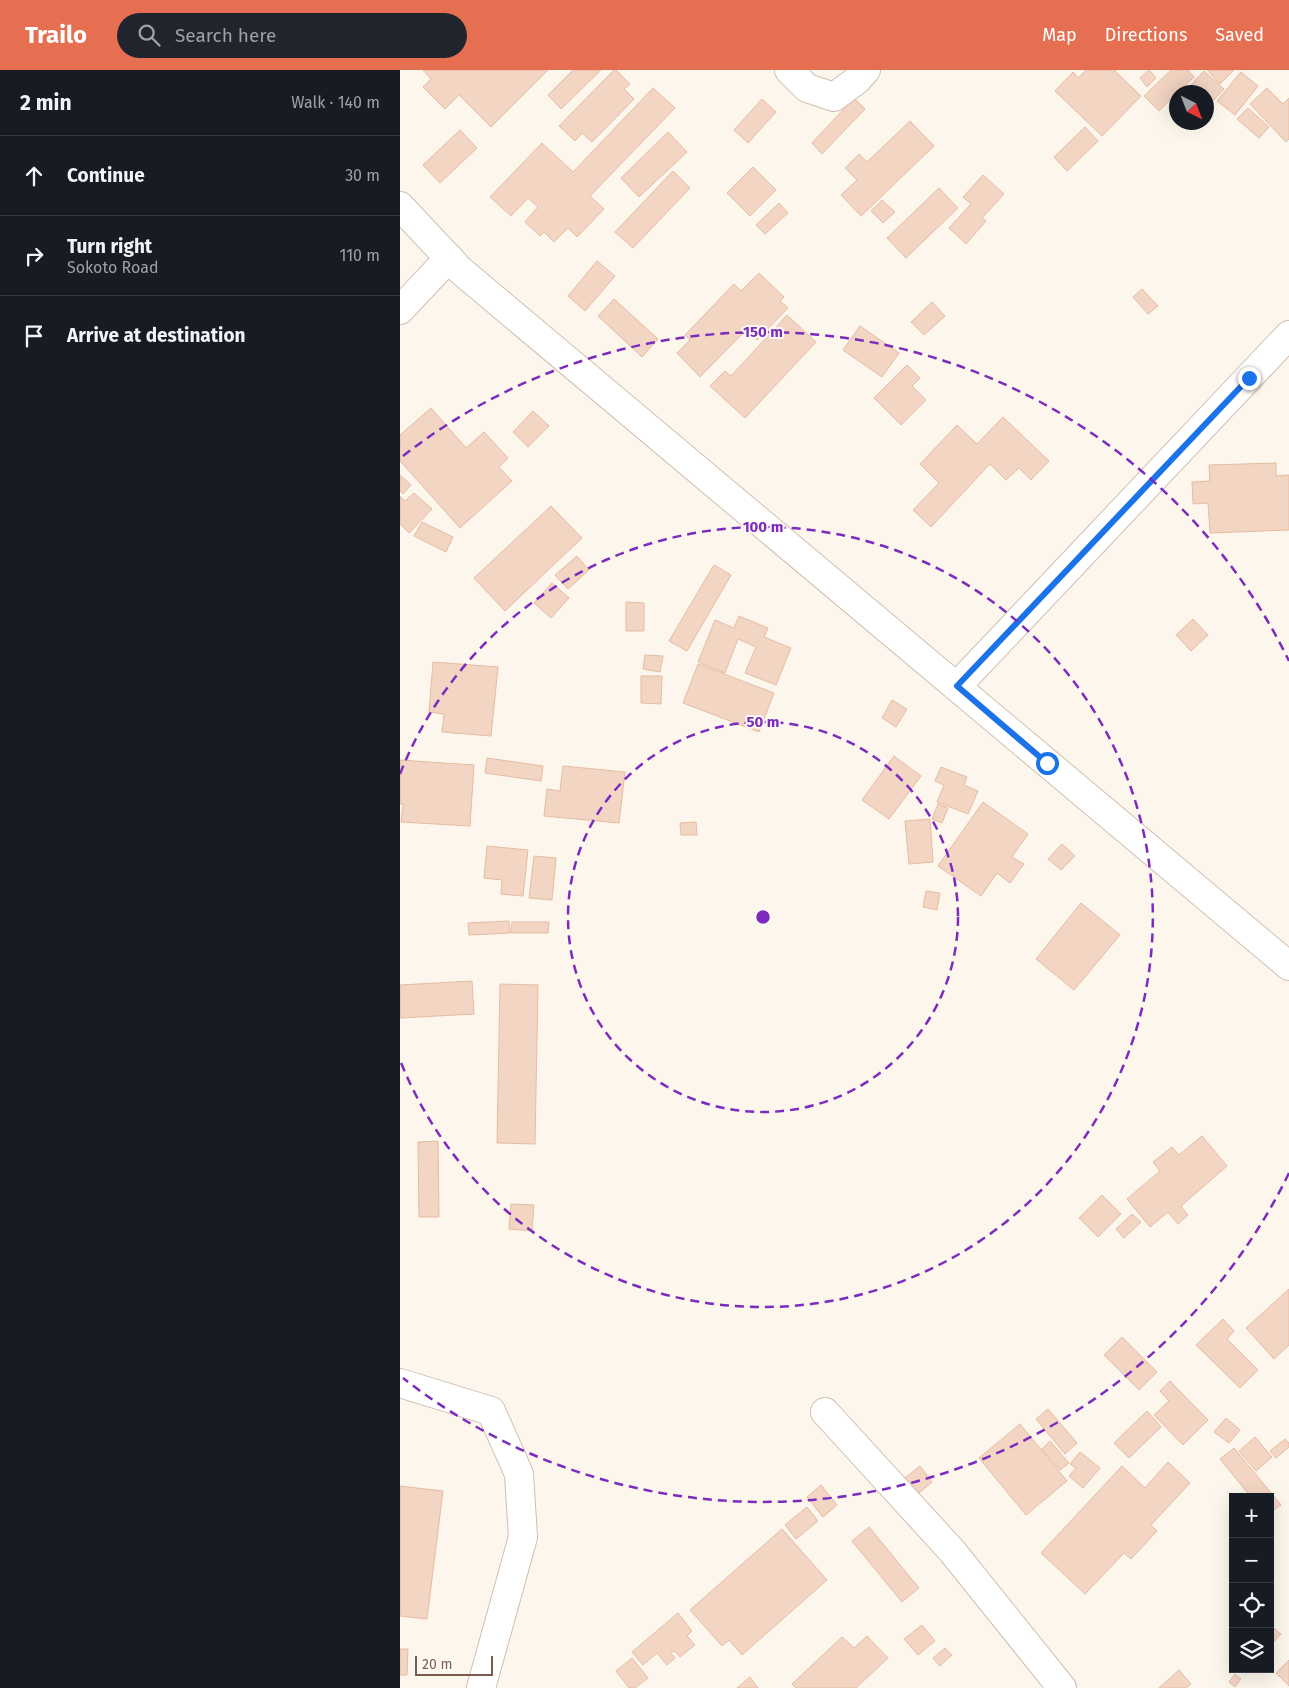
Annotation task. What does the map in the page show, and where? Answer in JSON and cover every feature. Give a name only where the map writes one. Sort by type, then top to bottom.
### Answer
[{"type":"street","points":[[789,70],[807,88],[834,97],[857,80],[866,70]]},
{"type":"street","points":[[400,206],[475,283],[1289,966]]},
{"type":"street","points":[[400,310],[449,258]]},
{"type":"street","points":[[957,686],[1289,336]]},
{"type":"street","points":[[400,1383],[490,1411],[518,1474],[523,1537],[481,1688]]},
{"type":"street","points":[[825,1412],[952,1551],[1062,1688]]},
{"type":"building","points":[[423,70],[548,70],[491,127],[459,95],[445,109],[423,87],[431,79]]},
{"type":"building","points":[[573,70],[601,70],[561,109],[548,95]]},
{"type":"building","points":[[614,70],[630,84],[624,89],[634,99],[592,142],[582,133],[575,141],[559,126]]},
{"type":"building","points":[[1086,70],[1116,70],[1141,96],[1102,136],[1055,91],[1073,72],[1078,78]]},
{"type":"building","points":[[1149,70],[1156,78],[1147,87],[1140,78]]},
{"type":"building","points":[[1171,70],[1188,70],[1194,77],[1185,85],[1169,85],[1169,101],[1159,111],[1144,96]]},
{"type":"building","points":[[1207,70],[1234,70],[1220,84]]},
{"type":"building","points":[[1204,71],[1224,89],[1214,100],[1214,85],[1191,85]]},
{"type":"building","points":[[1241,72],[1258,86],[1235,115],[1217,101]]},
{"type":"building","points":[[653,88],[675,108],[590,196],[604,209],[577,237],[568,228],[554,242],[544,232],[540,236],[525,222],[538,207],[528,198],[511,216],[490,197],[542,143],[573,172]]},
{"type":"building","points":[[1267,88],[1283,104],[1289,98],[1289,139],[1286,142],[1250,104]]},
{"type":"building","points":[[854,98],[865,109],[822,154],[812,143]]},
{"type":"building","points":[[762,99],[776,112],[748,143],[734,130]]},
{"type":"building","points":[[1248,108],[1269,127],[1259,138],[1237,119]]},
{"type":"building","points":[[910,121],[934,146],[861,216],[841,195],[857,180],[845,168],[859,154],[867,162]]},
{"type":"building","points":[[1085,127],[1098,141],[1067,171],[1054,157]]},
{"type":"building","points":[[460,130],[477,148],[440,183],[423,165]]},
{"type":"building","points":[[668,132],[687,152],[639,197],[621,178]]},
{"type":"building","points":[[753,167],[776,190],[750,216],[727,193]]},
{"type":"building","points":[[673,171],[690,188],[633,248],[615,232]]},
{"type":"building","points":[[983,175],[1004,194],[982,218],[986,221],[966,244],[949,228],[971,204],[963,197]]},
{"type":"building","points":[[939,188],[958,208],[906,258],[887,238]]},
{"type":"building","points":[[882,200],[895,212],[883,223],[871,211]]},
{"type":"building","points":[[779,203],[788,213],[765,234],[756,225]]},
{"type":"building","points":[[597,261],[615,276],[585,311],[568,296]]},
{"type":"building","points":[[759,273],[784,297],[780,301],[788,308],[757,340],[746,330],[700,377],[677,353],[690,340],[685,335],[734,284],[741,291]]},
{"type":"building","points":[[1142,289],[1158,306],[1148,314],[1133,297]]},
{"type":"building","points":[[614,299],[658,339],[642,357],[598,316]]},
{"type":"building","points":[[932,302],[945,316],[924,335],[911,322]]},
{"type":"building","points":[[787,315],[816,342],[745,418],[710,386],[725,371],[731,376]]},
{"type":"building","points":[[860,326],[899,353],[882,377],[843,350]]},
{"type":"building","points":[[907,365],[920,378],[912,386],[926,400],[901,425],[874,398]]},
{"type":"building","points":[[431,408],[466,448],[484,432],[508,458],[499,467],[512,481],[460,528],[400,461],[400,435]]},
{"type":"building","points":[[533,411],[549,426],[528,447],[513,432]]},
{"type":"building","points":[[1003,417],[1049,461],[1031,480],[1019,468],[1006,480],[990,464],[931,527],[913,510],[939,483],[920,464],[957,425],[977,444]]},
{"type":"building","points":[[1276,463],[1276,476],[1289,475],[1289,530],[1210,533],[1208,503],[1193,504],[1192,482],[1210,481],[1209,465]]},
{"type":"building","points":[[400,475],[411,485],[403,494],[400,491]]},
{"type":"building","points":[[414,493],[432,509],[409,533],[400,524],[400,496],[405,501]]},
{"type":"building","points":[[551,506],[582,538],[505,611],[474,578]]},
{"type":"building","points":[[422,522],[453,537],[446,552],[414,536]]},
{"type":"building","points":[[577,556],[589,570],[568,589],[555,575]]},
{"type":"building","points":[[714,565],[731,575],[687,651],[669,641]]},
{"type":"building","points":[[552,583],[569,598],[551,618],[534,603]]},
{"type":"building","points":[[626,602],[644,603],[644,631],[626,631]]},
{"type":"building","points":[[739,616],[768,628],[764,637],[791,648],[776,685],[745,673],[756,647],[738,639],[725,673],[698,662],[715,620],[734,628]]},
{"type":"building","points":[[1193,619],[1208,635],[1191,651],[1176,635]]},
{"type":"building","points":[[645,655],[663,656],[660,672],[643,669]]},
{"type":"building","points":[[433,662],[498,667],[491,736],[442,732],[444,714],[429,712]]},
{"type":"building","points":[[698,664],[774,693],[759,732],[683,703]]},
{"type":"building","points":[[641,676],[662,676],[661,704],[641,703]]},
{"type":"building","points":[[892,700],[907,709],[896,727],[882,718]]},
{"type":"building","points":[[894,756],[921,776],[889,819],[862,800]]},
{"type":"building","points":[[487,758],[543,766],[541,781],[485,773]]},
{"type":"building","points":[[400,760],[474,765],[470,826],[401,822],[403,804],[400,804]]},
{"type":"building","points":[[563,766],[625,772],[619,823],[544,816],[547,789],[560,791]]},
{"type":"building","points":[[941,767],[967,777],[964,785],[978,791],[968,814],[937,802],[944,785],[935,781]]},
{"type":"building","points":[[983,802],[1028,834],[1012,857],[1024,864],[1010,883],[997,873],[981,896],[938,866]]},
{"type":"building","points":[[938,804],[948,808],[942,823],[932,819]]},
{"type":"building","points":[[930,819],[933,862],[909,864],[905,821]]},
{"type":"building","points":[[696,822],[697,835],[681,835],[680,823]]},
{"type":"building","points":[[1062,844],[1075,856],[1061,870],[1048,859]]},
{"type":"building","points":[[487,846],[528,850],[523,896],[501,894],[502,880],[484,878]]},
{"type":"building","points":[[534,856],[556,858],[552,900],[529,898]]},
{"type":"building","points":[[926,891],[940,893],[937,910],[923,907]]},
{"type":"building","points":[[1081,903],[1120,935],[1074,990],[1036,959]]},
{"type":"building","points":[[509,921],[510,933],[469,935],[468,923]]},
{"type":"building","points":[[512,922],[549,922],[548,933],[511,933]]},
{"type":"building","points":[[472,981],[474,1014],[400,1018],[400,985]]},
{"type":"building","points":[[500,984],[538,985],[535,1144],[497,1143]]},
{"type":"building","points":[[1202,1136],[1227,1166],[1181,1206],[1188,1215],[1178,1224],[1168,1212],[1150,1227],[1127,1199],[1160,1171],[1153,1162],[1172,1147],[1179,1155]]},
{"type":"building","points":[[438,1141],[439,1217],[419,1217],[418,1142]]},
{"type":"building","points":[[1102,1195],[1121,1214],[1098,1237],[1079,1218]]},
{"type":"building","points":[[511,1204],[534,1205],[532,1231],[509,1229]]},
{"type":"building","points":[[1132,1214],[1141,1222],[1124,1238],[1116,1229]]},
{"type":"building","points":[[1289,1289],[1289,1345],[1274,1359],[1246,1328]]},
{"type":"building","points":[[1223,1319],[1234,1331],[1227,1339],[1258,1370],[1240,1388],[1196,1345]]},
{"type":"building","points":[[1122,1337],[1157,1372],[1139,1390],[1104,1355]]},
{"type":"building","points":[[1170,1381],[1208,1420],[1183,1445],[1154,1415],[1169,1401],[1160,1391]]},
{"type":"building","points":[[1048,1409],[1077,1443],[1065,1454],[1036,1419]]},
{"type":"building","points":[[1147,1411],[1161,1427],[1129,1458],[1114,1443]]},
{"type":"building","points":[[1226,1418],[1240,1430],[1229,1443],[1214,1432]]},
{"type":"building","points":[[1020,1424],[1067,1481],[1026,1515],[979,1458]]},
{"type":"building","points":[[1255,1437],[1272,1457],[1256,1471],[1239,1451]]},
{"type":"building","points":[[1285,1439],[1289,1443],[1289,1447],[1276,1458],[1270,1451]]},
{"type":"building","points":[[1050,1441],[1069,1463],[1060,1470],[1042,1449]]},
{"type":"building","points":[[1234,1448],[1271,1493],[1248,1493],[1220,1459]]},
{"type":"building","points":[[1080,1452],[1100,1468],[1083,1488],[1069,1476],[1076,1468],[1070,1464]]},
{"type":"building","points":[[1168,1462],[1190,1483],[1151,1525],[1157,1531],[1131,1559],[1124,1553],[1085,1594],[1041,1553],[1122,1466],[1145,1488]]},
{"type":"building","points":[[920,1466],[932,1482],[913,1498],[900,1482]]},
{"type":"building","points":[[821,1485],[837,1505],[823,1517],[807,1497]]},
{"type":"building","points":[[400,1486],[443,1491],[427,1619],[400,1616]]},
{"type":"building","points":[[1274,1497],[1281,1505],[1274,1510]]},
{"type":"building","points":[[807,1507],[818,1521],[796,1539],[785,1525]]},
{"type":"building","points":[[869,1527],[919,1588],[902,1602],[852,1541]]},
{"type":"building","points":[[782,1529],[827,1580],[742,1655],[729,1640],[722,1646],[690,1610]]},
{"type":"building","points":[[678,1613],[692,1631],[687,1636],[695,1645],[680,1657],[674,1651],[671,1653],[675,1658],[667,1665],[657,1653],[643,1665],[632,1652]]},
{"type":"building","points":[[922,1625],[935,1641],[918,1655],[904,1639]]},
{"type":"building","points":[[1274,1628],[1281,1634],[1274,1642]]},
{"type":"building","points":[[867,1636],[888,1658],[856,1688],[796,1688],[792,1684],[842,1637],[854,1648]]},
{"type":"building","points":[[945,1648],[952,1655],[940,1666],[933,1658]]},
{"type":"building","points":[[400,1649],[408,1649],[407,1675],[400,1675]]},
{"type":"building","points":[[632,1658],[648,1678],[635,1688],[629,1688],[616,1671]]},
{"type":"building","points":[[1289,1660],[1289,1686],[1276,1673]]},
{"type":"building","points":[[1179,1670],[1191,1684],[1186,1688],[1159,1688]]},
{"type":"building","points":[[1235,1674],[1241,1679],[1235,1687],[1229,1682]]},
{"type":"building","points":[[750,1677],[758,1688],[737,1688]]},
{"type":"route","points":[[1047,763],[957,686],[1249,378]]}]
